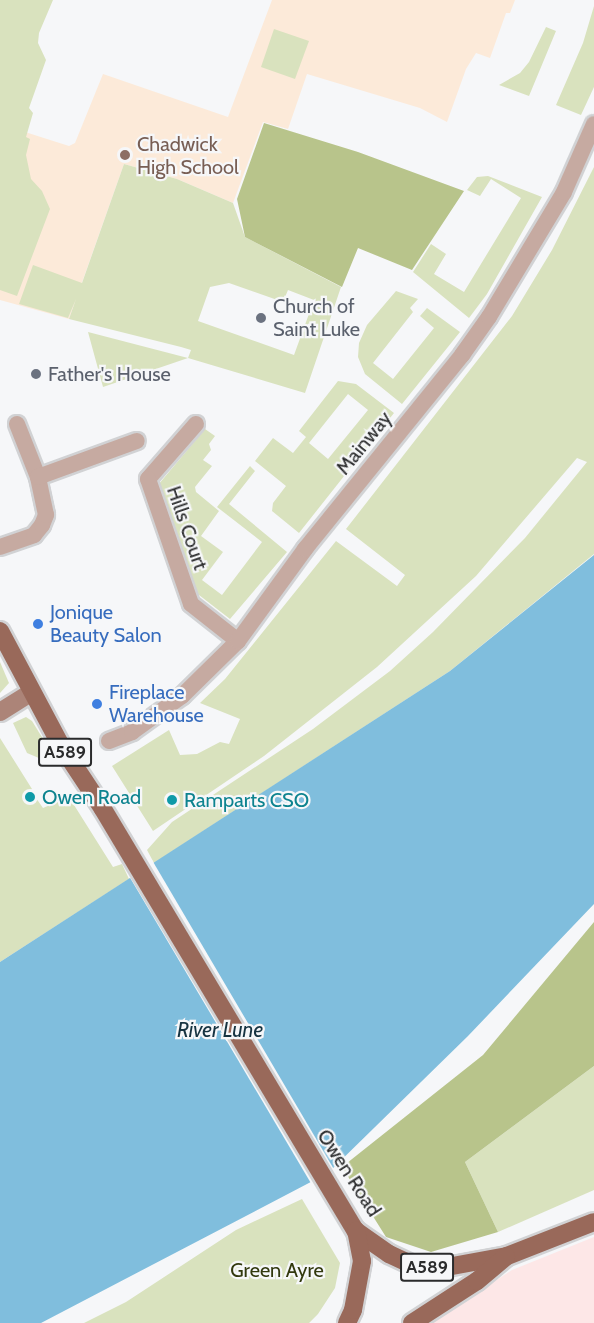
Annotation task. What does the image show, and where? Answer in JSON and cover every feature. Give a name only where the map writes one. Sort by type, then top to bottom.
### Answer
[{"type":"main road","name":"Owen Road","points":[[0,631],[31,693],[356,1231],[389,1254],[414,1265],[436,1269],[507,1256]]},
{"type":"main road","name":"A589","points":[[507,1256],[594,1222]]},
{"type":"main road","name":"A589","points":[[346,1323],[353,1310],[362,1261],[356,1231]]},
{"type":"main road","points":[[412,1323],[477,1281],[507,1256]]},
{"type":"street","name":"Mainway","points":[[109,741],[132,732],[182,696],[238,640],[305,549],[462,355],[489,317],[564,192],[594,124]]},
{"type":"street","points":[[0,547],[34,535],[46,515],[38,477],[17,424]]},
{"type":"street","name":"Hills Court","points":[[196,424],[148,479],[191,604],[238,640]]},
{"type":"street","points":[[38,477],[137,441]]},
{"type":"street","points":[[0,712],[31,693]]},
{"type":"shaded area","name":"Chadwick High School","points":[[272,0],[515,0],[510,13],[506,13],[490,58],[476,53],[466,69],[447,122],[420,108],[307,74],[288,129],[263,122],[233,203],[177,179],[124,164],[69,319],[0,300],[0,124],[69,146],[75,143],[103,74],[228,117]]},
{"type":"shaded area","points":[[594,1237],[594,1323],[430,1323],[512,1270]]},
{"type":"green space","points":[[0,0],[53,0],[39,33],[38,43],[46,60],[29,108],[33,113],[26,137],[30,139],[26,155],[31,179],[42,191],[50,209],[17,296],[0,290]]},
{"type":"green space","points":[[594,6],[594,87],[581,115],[556,105],[583,43]]},
{"type":"green space","points":[[546,27],[556,31],[529,96],[499,85],[520,73],[529,62]]},
{"type":"green space","points":[[274,29],[309,41],[295,79],[261,67]]},
{"type":"green space","points":[[264,123],[358,152],[464,191],[412,270],[358,248],[342,287],[245,237],[237,199]]},
{"type":"green space","points":[[124,164],[177,179],[233,203],[245,237],[341,287],[305,393],[188,358],[191,350],[69,319],[76,299],[68,318],[19,304],[33,265],[82,283]],"holes":[[[229,283],[283,302],[288,290],[314,300],[294,355],[198,321],[210,287]]]},
{"type":"green space","points":[[594,167],[594,554],[450,671],[154,863],[147,850],[172,822],[313,729],[390,671],[433,632],[525,538],[587,462],[577,458],[476,576],[377,667],[264,756],[153,831],[112,766],[169,730],[180,755],[197,754],[220,742],[229,744],[240,719],[200,703],[225,679],[336,541],[397,586],[405,575],[346,529],[512,316],[552,250]]},
{"type":"green space","points":[[488,176],[542,197],[487,294],[469,318],[413,272],[431,244],[446,254],[434,274],[464,292],[521,198],[491,179],[480,196],[467,190],[477,177]]},
{"type":"green space","points":[[396,291],[418,299],[410,308],[413,312],[373,363],[393,379],[434,328],[420,316],[427,308],[460,332],[402,404],[365,374],[358,357],[359,343],[367,325]]},
{"type":"green space","points":[[88,332],[188,358],[103,387]]},
{"type":"green space","points":[[338,381],[356,384],[394,413],[299,533],[272,511],[273,503],[286,486],[255,461],[273,438],[293,453],[306,437],[299,431]],"holes":[[[348,394],[368,410],[328,459],[309,443]]]},
{"type":"green space","points":[[205,429],[215,436],[209,444],[211,450],[203,460],[212,466],[195,487],[196,492],[219,511],[201,536],[223,552],[202,580],[222,595],[262,542],[217,507],[250,466],[255,471],[229,504],[287,552],[230,619],[199,595],[194,588],[158,485]]},
{"type":"green space","points":[[0,662],[9,683],[0,693]]},
{"type":"green space","points":[[26,717],[32,721],[56,760],[53,764],[27,753],[13,723]]},
{"type":"green space","points":[[0,738],[32,789],[24,796],[29,803],[36,798],[43,808],[69,797],[113,867],[122,864],[129,879],[0,962]]},
{"type":"green space","points":[[594,922],[594,1066],[465,1162],[498,1232],[431,1252],[386,1237],[342,1167],[483,1055]]},
{"type":"green space","points":[[594,1066],[594,1190],[498,1232],[465,1162]]},
{"type":"green space","name":"Green Ayre","points":[[302,1199],[340,1263],[335,1288],[318,1314],[309,1323],[84,1323],[126,1302],[236,1230]]},
{"type":"water","name":"River Lune","points":[[594,555],[594,904],[468,1036],[328,1173],[41,1323],[0,1323],[0,962],[450,671]]},
{"type":"pier","points":[[152,860],[335,1171],[330,1176],[312,1185],[129,876]]},
{"type":"place","name":"Chadwick High School","points":[[125,155]]},
{"type":"place","name":"Church of Saint Luke","points":[[261,318]]},
{"type":"place","name":"Father's House","points":[[36,374]]},
{"type":"place","name":"Jonique Beauty Salon","points":[[38,624]]},
{"type":"place","name":"Fireplace Warehouse","points":[[97,704]]},
{"type":"place","name":"Owen Road","points":[[30,797]]},
{"type":"place","name":"Ramparts CSO","points":[[172,800]]}]
